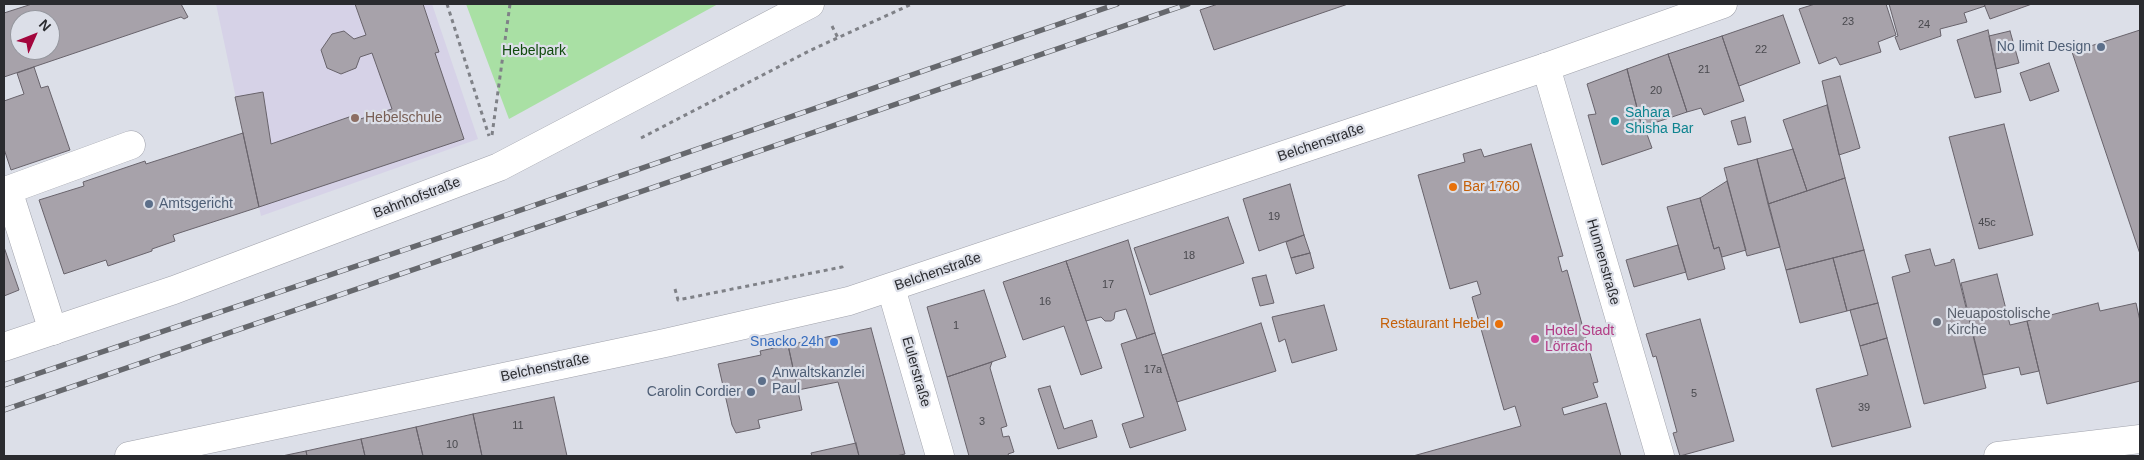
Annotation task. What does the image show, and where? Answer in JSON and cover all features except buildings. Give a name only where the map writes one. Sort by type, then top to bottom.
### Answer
[{"type":"main road","name":"Bahnhofstraße","points":[[4,347],[174,290],[499,167],[810,4]]},
{"type":"main road","name":"Belchenstraße","points":[[129,456],[664,343],[849,301],[1546,67],[1723,4]]},
{"type":"main road","name":"Hunnenstraße","points":[[1546,67],[1660,456]]},
{"type":"main road","points":[[53,331],[8,190],[131,145]]},
{"type":"main road","name":"Eulerstraße","points":[[891,288],[940,456]]},
{"type":"main road","points":[[1998,456],[2140,439]]},
{"type":"path","points":[[446,4],[491,143],[510,4]]},
{"type":"path","points":[[641,138],[811,50],[912,4]]},
{"type":"path","points":[[675,290],[678,300],[842,267]]},
{"type":"shaded area","name":"Hebelschule","points":[[216,4],[432,4],[478,139],[261,216]]},
{"type":"green space","name":"Hebelpark","points":[[466,4],[718,4],[509,119]]},
{"type":"railway","points":[[4,385],[460,231],[1117,4]]},
{"type":"railway","points":[[4,410],[1188,4]]},
{"type":"place","name":"No limit Design","points":[[2101,47]]},
{"type":"place","name":"Hebelschule","points":[[355,118]]},
{"type":"place","name":"Sahara Shisha Bar","points":[[1615,121]]},
{"type":"place","name":"Bar 1760","points":[[1453,187]]},
{"type":"place","name":"Amtsgericht","points":[[149,204]]},
{"type":"place","name":"Neuapostolische Kirche","points":[[1937,322]]},
{"type":"place","name":"Restaurant Hebel","points":[[1499,324]]},
{"type":"place","name":"Hotel Stadt Lörrach","points":[[1535,339]]},
{"type":"place","name":"Snacko 24h","points":[[834,342]]},
{"type":"place","name":"Anwaltskanzlei Paul","points":[[762,381]]},
{"type":"place","name":"Carolin Cordier","points":[[751,392]]}]
